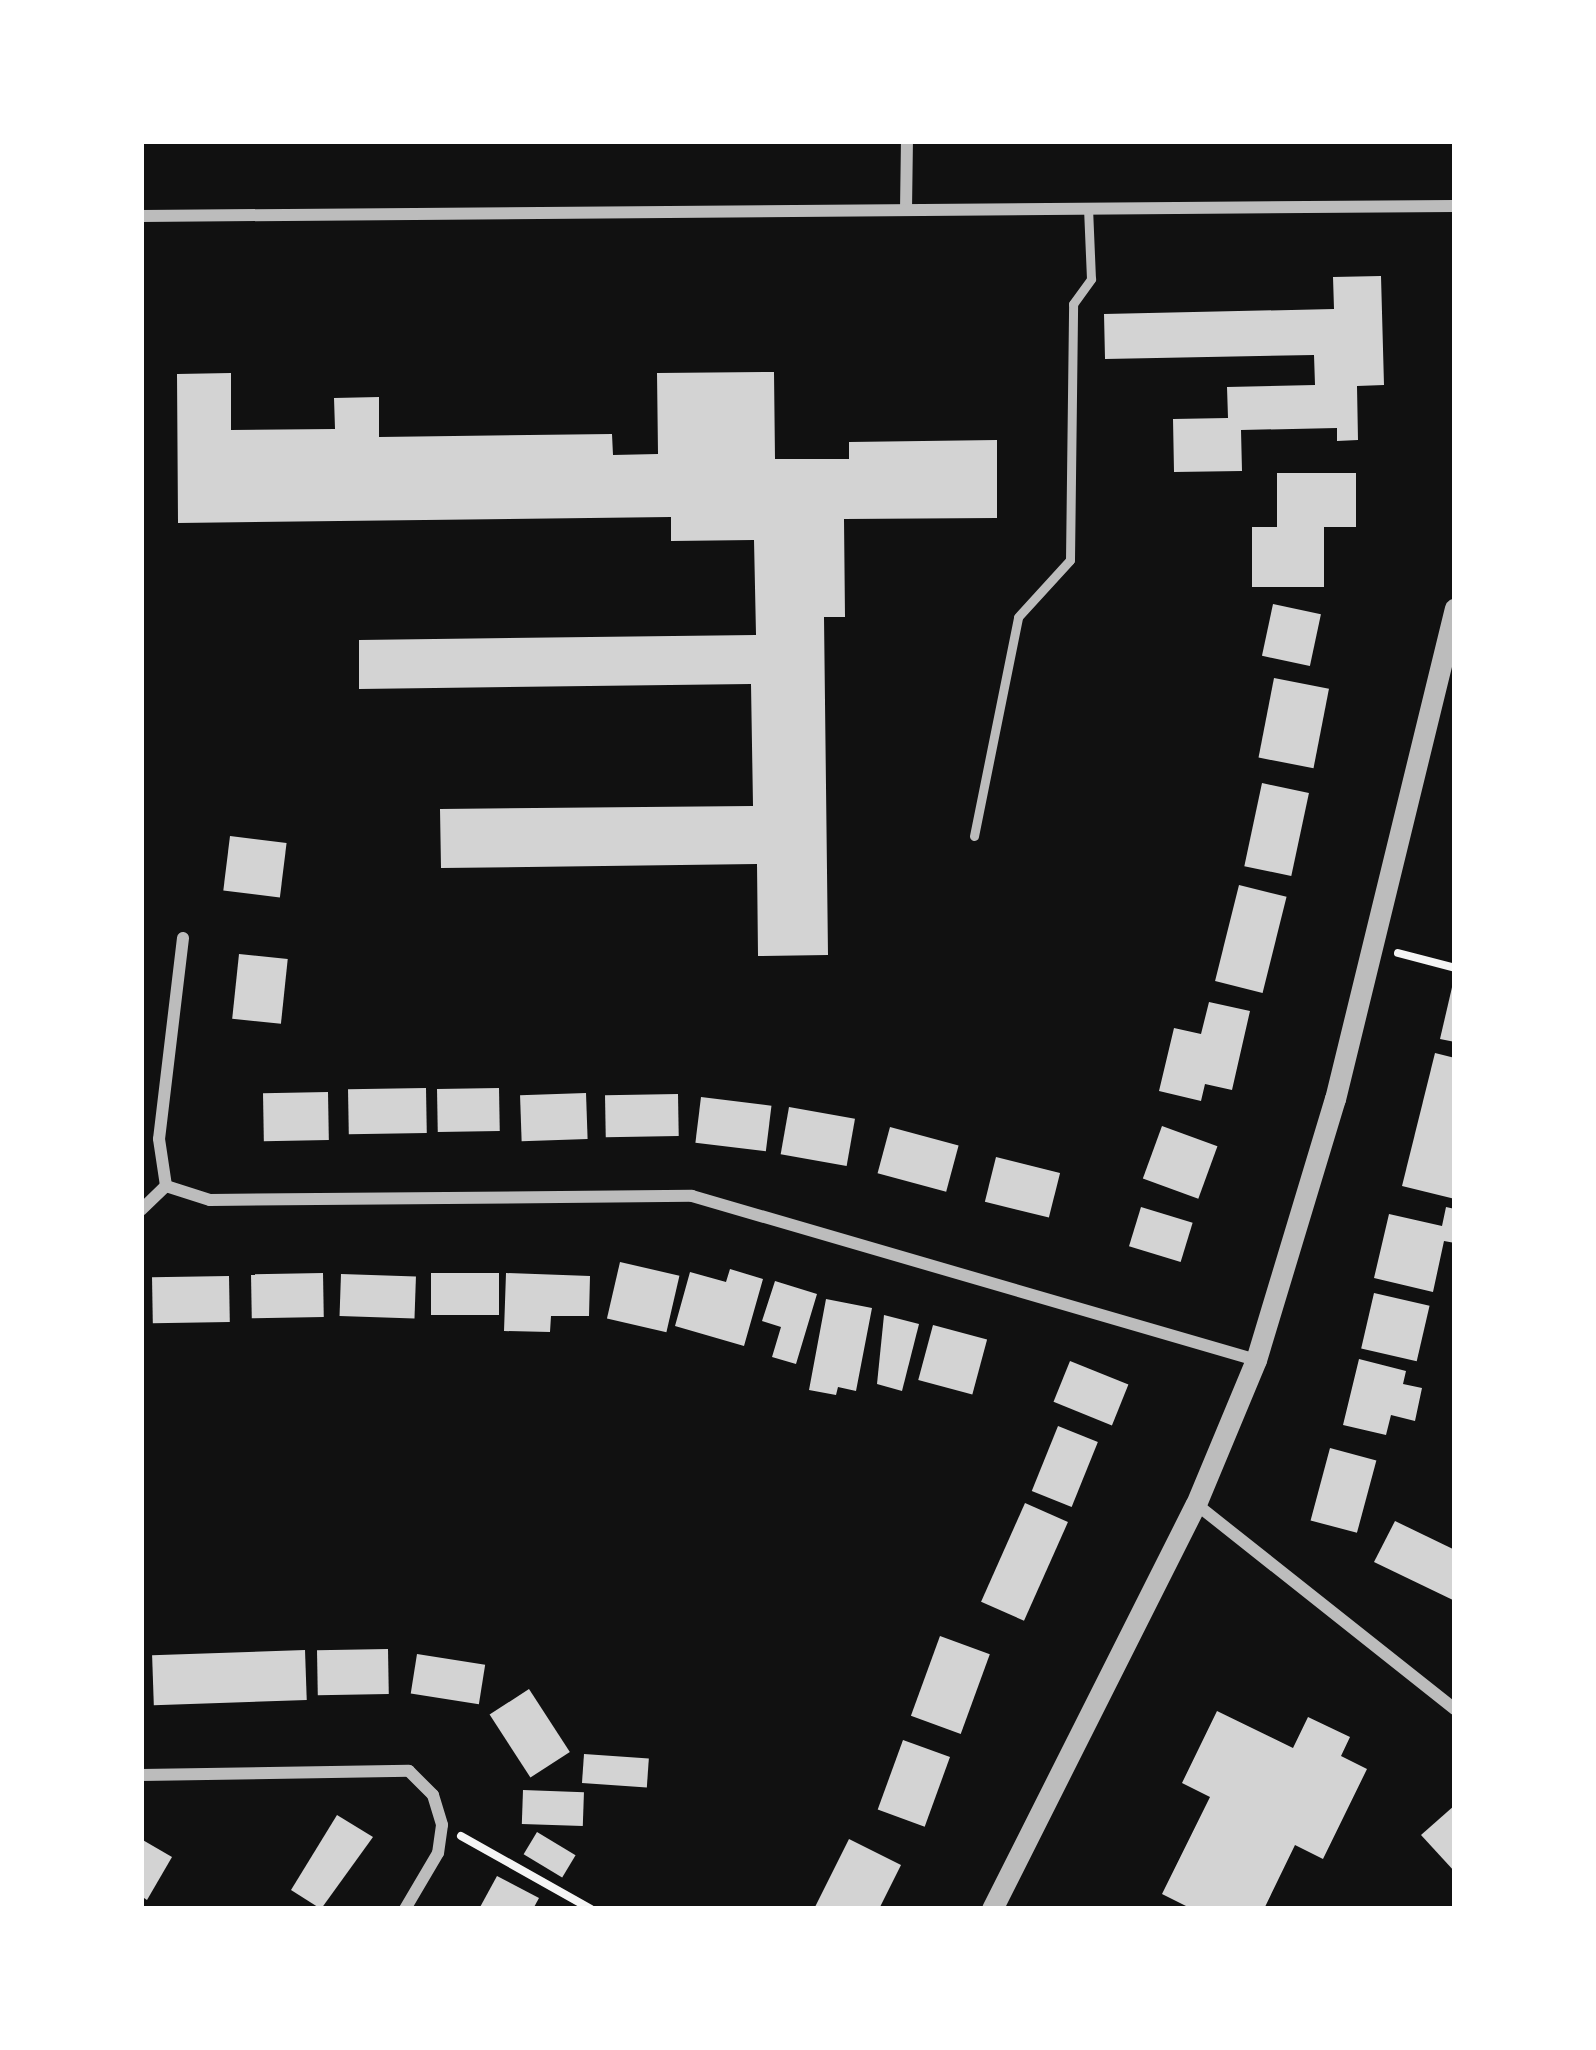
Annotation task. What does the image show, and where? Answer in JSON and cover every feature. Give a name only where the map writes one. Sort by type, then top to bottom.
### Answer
[{"type":"street","points":[[906,210],[907,141]]},
{"type":"street","points":[[141,216],[1455,206]]},
{"type":"street","points":[[992,1909],[1196,1504],[1256,1360],[1375,947],[1455,608]]},
{"type":"street","points":[[166,1186],[159,1139],[183,938]]},
{"type":"street","points":[[166,1186],[210,1200],[692,1196],[1256,1360]]},
{"type":"street","points":[[141,1210],[166,1186]]},
{"type":"street","points":[[1196,1504],[1455,1709]]},
{"type":"street","points":[[141,1775],[409,1771],[433,1795],[442,1825],[438,1853],[405,1909]]},
{"type":"lane","points":[[974,836],[1018,617],[1070,560],[1073,304],[1091,279],[1088,208]]},
{"type":"path","points":[[1375,947],[1455,968]]},
{"type":"path","points":[[442,1825],[591,1909]]},
{"type":"building","points":[[1381,276],[1384,385],[1357,386],[1358,440],[1337,441],[1337,428],[1241,430],[1242,471],[1174,472],[1173,419],[1228,418],[1227,387],[1315,385],[1314,355],[1105,359],[1104,314],[1334,309],[1333,277]]},
{"type":"building","points":[[774,372],[775,459],[849,459],[849,442],[997,440],[997,518],[844,519],[845,617],[824,617],[828,955],[758,956],[757,864],[441,868],[440,809],[753,806],[751,684],[359,689],[359,640],[756,635],[754,540],[671,541],[671,517],[178,523],[177,374],[231,373],[231,430],[335,429],[334,398],[379,397],[379,437],[612,434],[613,455],[658,454],[657,373]]},
{"type":"building","points":[[1277,473],[1356,473],[1356,527],[1324,527],[1324,587],[1252,587],[1252,527],[1277,527]]},
{"type":"building","points":[[1273,604],[1321,614],[1310,666],[1262,656]]},
{"type":"building","points":[[1274,678],[1329,689],[1314,768],[1259,758]]},
{"type":"building","points":[[1262,783],[1309,793],[1291,876],[1244,866]]},
{"type":"building","points":[[230,836],[287,843],[280,898],[223,891]]},
{"type":"building","points":[[1239,885],[1287,897],[1263,993],[1215,981]]},
{"type":"building","points":[[239,954],[288,959],[281,1024],[232,1019]]},
{"type":"building","points":[[1455,983],[1455,1042],[1440,1039]]},
{"type":"building","points":[[1209,1002],[1250,1011],[1232,1090],[1205,1084],[1201,1101],[1159,1091],[1174,1028],[1201,1034]]},
{"type":"building","points":[[1435,1053],[1455,1058],[1455,1199],[1402,1186]]},
{"type":"building","points":[[426,1088],[427,1133],[349,1134],[348,1089]]},
{"type":"building","points":[[499,1088],[500,1131],[438,1132],[437,1089]]},
{"type":"building","points":[[328,1092],[329,1140],[264,1141],[263,1093]]},
{"type":"building","points":[[586,1093],[588,1139],[522,1141],[520,1095]]},
{"type":"building","points":[[678,1094],[679,1136],[606,1137],[605,1095]]},
{"type":"building","points":[[701,1097],[771,1106],[766,1151],[695,1143]]},
{"type":"building","points":[[789,1107],[855,1119],[847,1166],[781,1154]]},
{"type":"building","points":[[1162,1126],[1217,1146],[1198,1199],[1143,1179]]},
{"type":"building","points":[[890,1127],[959,1145],[946,1192],[878,1173]]},
{"type":"building","points":[[996,1157],[1060,1173],[1049,1218],[985,1202]]},
{"type":"building","points":[[1141,1207],[1193,1223],[1181,1262],[1129,1246]]},
{"type":"building","points":[[1446,1207],[1455,1209],[1455,1243],[1444,1241],[1433,1292],[1374,1278],[1389,1214],[1442,1226]]},
{"type":"building","points":[[620,1262],[679,1276],[666,1332],[607,1319]]},
{"type":"building","points":[[730,1269],[763,1279],[744,1346],[675,1326],[690,1272],[726,1282]]},
{"type":"building","points":[[323,1273],[324,1317],[252,1318],[251,1274]]},
{"type":"building","points":[[431,1273],[499,1273],[499,1315],[431,1315]]},
{"type":"building","points":[[506,1273],[590,1276],[589,1316],[551,1316],[550,1332],[504,1331]]},
{"type":"building","points":[[341,1274],[416,1277],[414,1319],[340,1316]]},
{"type":"building","points":[[229,1276],[230,1322],[153,1323],[152,1277]]},
{"type":"building","points":[[775,1281],[817,1294],[796,1364],[772,1357],[781,1327],[762,1321]]},
{"type":"building","points":[[1374,1293],[1430,1306],[1417,1361],[1361,1349]]},
{"type":"building","points":[[826,1299],[872,1308],[856,1391],[838,1387],[836,1395],[809,1390]]},
{"type":"building","points":[[884,1315],[919,1324],[902,1391],[877,1384]]},
{"type":"building","points":[[933,1325],[987,1339],[972,1395],[918,1380]]},
{"type":"building","points":[[1359,1359],[1406,1371],[1403,1384],[1422,1388],[1415,1421],[1391,1415],[1386,1435],[1343,1425]]},
{"type":"building","points":[[1070,1361],[1128,1385],[1112,1425],[1054,1402]]},
{"type":"building","points":[[1058,1426],[1098,1442],[1072,1507],[1032,1491]]},
{"type":"building","points":[[1330,1448],[1376,1460],[1357,1533],[1311,1520]]},
{"type":"building","points":[[1025,1503],[1068,1522],[1024,1621],[981,1602]]},
{"type":"building","points":[[1395,1521],[1455,1550],[1455,1601],[1374,1562]]},
{"type":"building","points":[[940,1636],[990,1654],[961,1734],[911,1716]]},
{"type":"building","points":[[388,1649],[389,1694],[318,1695],[317,1650]]},
{"type":"building","points":[[305,1650],[307,1700],[154,1705],[152,1655]]},
{"type":"building","points":[[417,1654],[485,1665],[479,1704],[411,1694]]},
{"type":"building","points":[[529,1689],[570,1752],[530,1777],[490,1715]]},
{"type":"building","points":[[1217,1711],[1293,1748],[1308,1717],[1350,1737],[1341,1756],[1367,1769],[1323,1859],[1295,1845],[1264,1909],[1192,1909],[1162,1894],[1210,1797],[1182,1783]]},
{"type":"building","points":[[903,1740],[950,1757],[925,1827],[878,1810]]},
{"type":"building","points":[[584,1754],[649,1759],[647,1787],[582,1783]]},
{"type":"building","points":[[523,1790],[584,1792],[583,1826],[522,1824]]},
{"type":"building","points":[[1455,1805],[1455,1872],[1421,1835]]},
{"type":"building","points":[[337,1815],[373,1837],[321,1909],[291,1890]]},
{"type":"building","points":[[537,1832],[576,1855],[562,1877],[524,1854]]},
{"type":"building","points":[[141,1839],[172,1857],[147,1900],[141,1896]]},
{"type":"building","points":[[849,1839],[901,1865],[879,1909],[815,1907]]},
{"type":"building","points":[[497,1876],[539,1898],[533,1909],[479,1909]]}]
